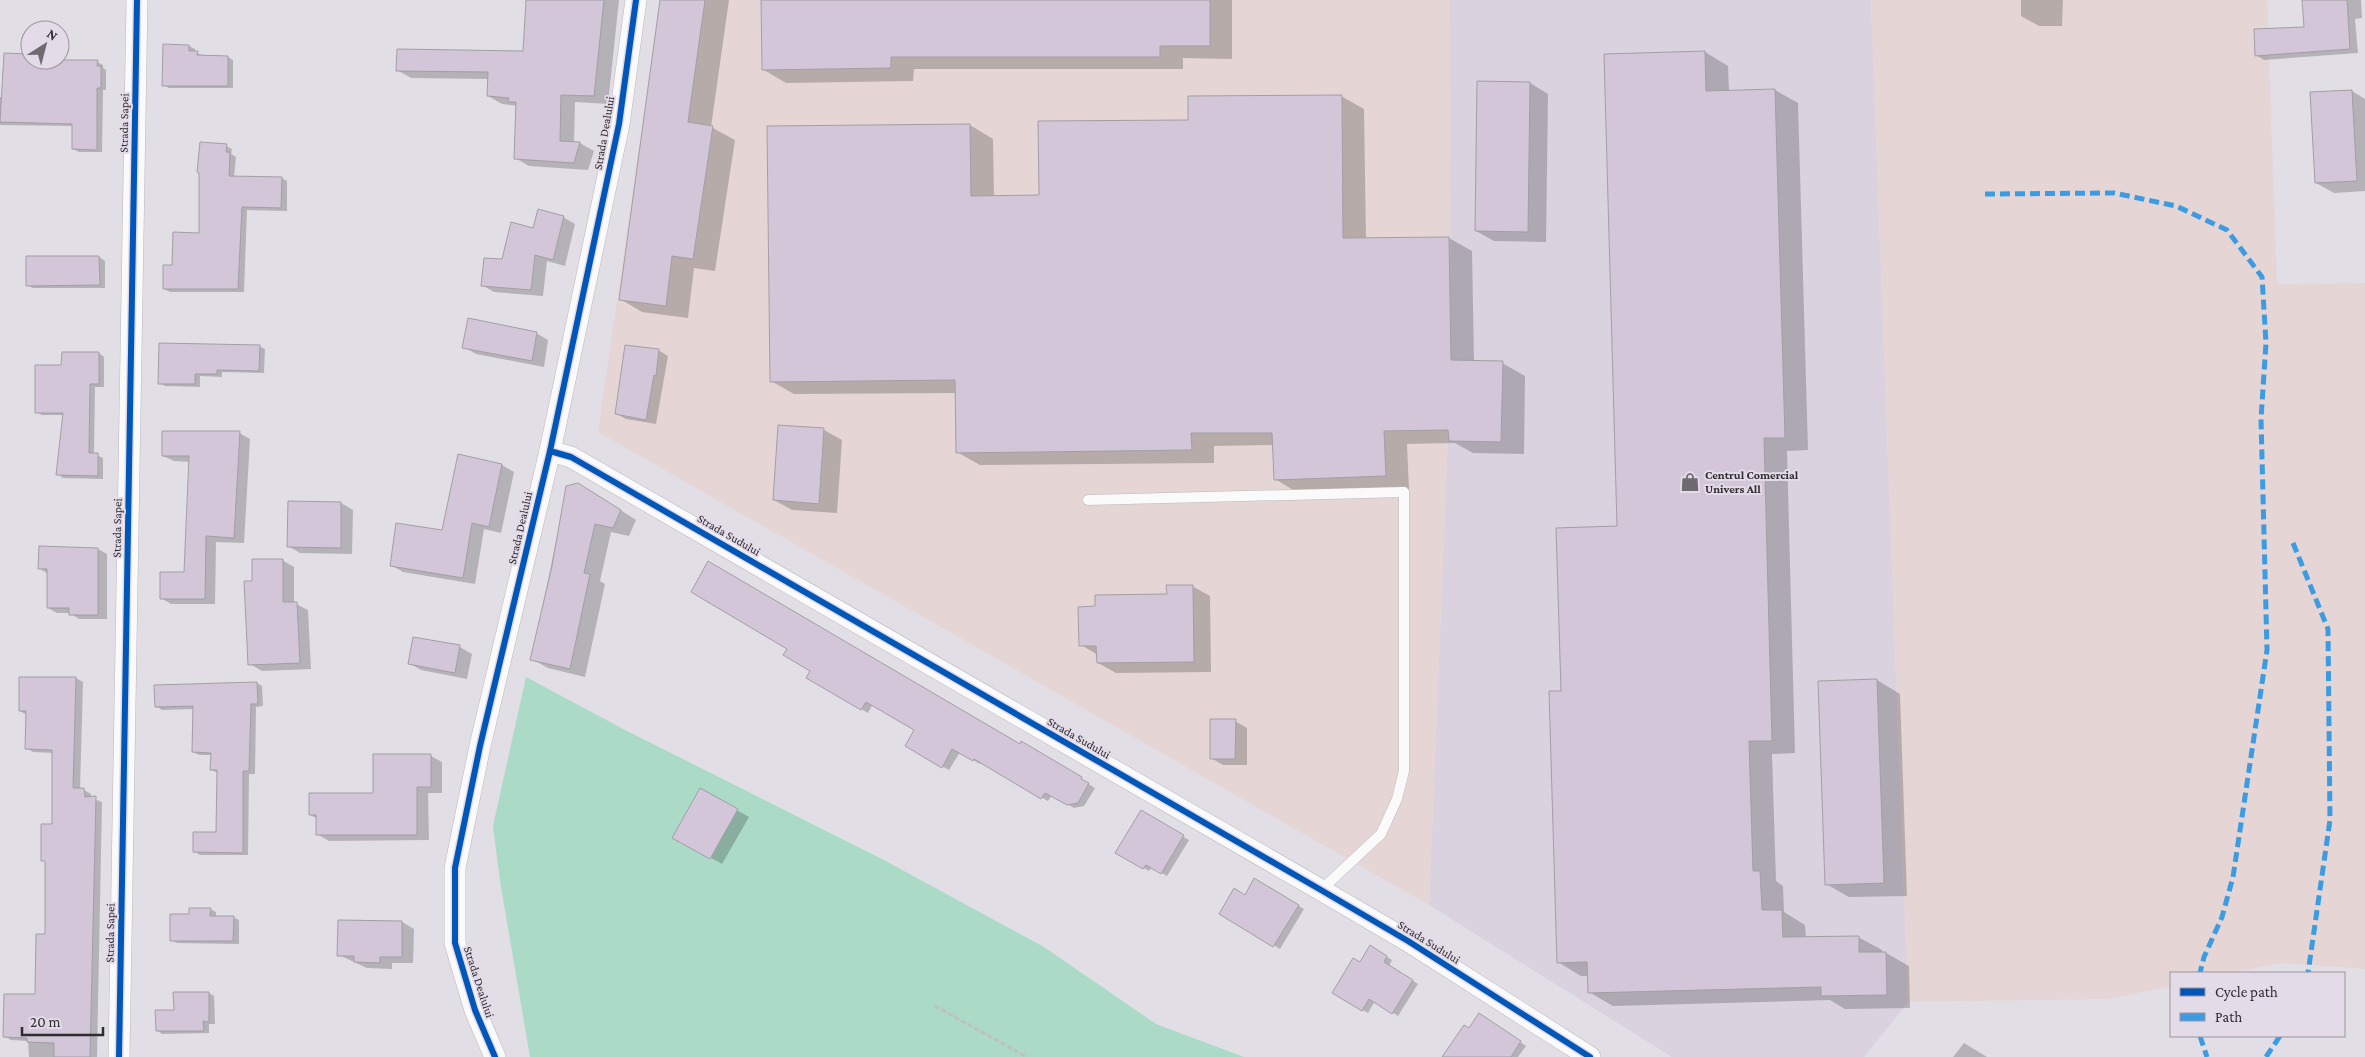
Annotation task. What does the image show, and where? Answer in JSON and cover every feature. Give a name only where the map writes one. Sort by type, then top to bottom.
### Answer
[{"type":"street","name":"Strada Sapei","points":[[119,1057],[137,0]]},
{"type":"street","name":"Strada Dealului","points":[[495,1057],[475,1010],[455,943],[455,868],[480,746],[550,451],[619,124],[636,0]]},
{"type":"street","name":"Strada Sudului","points":[[550,451],[571,457],[1321,890],[1408,941],[1590,1057]]},
{"type":"lane","points":[[1088,500],[1404,492],[1404,771],[1397,799],[1380,834],[1321,890]]},
{"type":"path","points":[[936,1006],[1027,1057]]},
{"type":"shaded area","points":[[660,0],[1449,0],[1451,360],[1429,905],[598,432]]},
{"type":"shaded area","points":[[1449,0],[1871,0],[1908,1002],[1864,1057],[1672,1057],[1429,905],[1451,360]]},
{"type":"shaded area","points":[[1871,0],[2267,0],[2277,284],[2365,283],[2365,969],[2281,963],[2235,972],[2170,972],[2170,986],[2108,999],[1908,1002]]},
{"type":"green space","points":[[526,677],[625,730],[882,859],[1044,947],[1156,1024],[1244,1057],[530,1057],[500,881],[493,826]]},
{"type":"building","points":[[526,0],[604,0],[594,96],[561,95],[560,141],[580,142],[574,163],[514,159],[516,102],[508,102],[509,98],[487,96],[488,72],[396,71],[397,49],[523,51]]},
{"type":"building","points":[[660,0],[705,0],[688,122],[713,126],[693,259],[672,256],[666,306],[619,300]]},
{"type":"building","points":[[761,0],[1210,0],[1210,46],[1160,46],[1160,57],[891,57],[891,68],[762,70]]},
{"type":"building","points":[[2302,0],[2347,0],[2350,49],[2255,56],[2254,29],[2304,27]]},
{"type":"building","points":[[163,44],[189,45],[189,51],[198,51],[197,55],[228,56],[228,86],[162,86]]},
{"type":"building","name":"Centrul Comercial Univers All","points":[[1705,51],[1706,91],[1775,89],[1785,438],[1764,438],[1772,741],[1749,741],[1753,871],[1760,871],[1762,910],[1782,910],[1783,937],[1859,936],[1859,952],[1886,952],[1887,995],[1821,996],[1821,987],[1588,993],[1587,962],[1557,963],[1549,691],[1561,691],[1556,528],[1617,526],[1604,54]]},
{"type":"building","points":[[4,53],[20,54],[20,70],[70,70],[70,60],[98,60],[97,66],[101,66],[101,88],[97,88],[97,150],[72,149],[72,124],[0,122]]},
{"type":"building","points":[[1477,81],[1530,82],[1528,232],[1475,231]]},
{"type":"building","points":[[2352,90],[2357,181],[2315,183],[2310,92]]},
{"type":"building","points":[[1342,95],[1343,238],[1449,237],[1451,360],[1503,361],[1501,442],[1449,441],[1448,430],[1384,431],[1386,476],[1274,480],[1272,433],[1191,433],[1192,450],[956,453],[955,380],[770,382],[767,126],[970,124],[971,196],[1039,195],[1038,121],[1188,120],[1188,96]]},
{"type":"building","points":[[200,142],[227,144],[226,152],[230,152],[229,176],[282,177],[281,208],[242,207],[238,289],[163,289],[163,265],[172,265],[173,232],[199,233],[199,173],[197,172]]},
{"type":"building","points":[[538,209],[564,216],[553,260],[535,255],[531,290],[481,286],[484,258],[502,259],[511,222],[533,228]]},
{"type":"building","points":[[26,256],[99,256],[100,285],[26,286]]},
{"type":"building","points":[[468,318],[537,332],[532,361],[462,348]]},
{"type":"building","points":[[159,343],[260,345],[259,371],[217,370],[217,374],[195,374],[195,384],[158,384]]},
{"type":"building","points":[[625,345],[659,349],[656,376],[654,375],[646,420],[615,414]]},
{"type":"building","points":[[62,352],[99,352],[99,384],[90,384],[89,453],[98,453],[98,476],[56,475],[63,413],[35,413],[35,365],[61,365]]},
{"type":"building","points":[[778,425],[824,428],[819,504],[773,500]]},
{"type":"building","points":[[162,431],[240,431],[234,538],[206,536],[205,599],[160,599],[160,572],[184,572],[189,456],[162,456]]},
{"type":"building","points":[[458,454],[502,464],[489,527],[472,523],[463,578],[390,566],[396,523],[442,530]]},
{"type":"building","points":[[578,483],[621,510],[613,528],[595,524],[584,573],[590,574],[570,669],[530,660],[552,566],[566,486]]},
{"type":"building","points":[[288,501],[341,502],[341,548],[287,547]]},
{"type":"building","points":[[39,546],[98,548],[98,615],[69,615],[69,608],[47,608],[47,569],[38,569]]},
{"type":"building","points":[[252,559],[283,559],[283,602],[297,602],[300,663],[248,665],[244,581],[252,581]]},
{"type":"building","points":[[708,561],[1020,744],[1021,741],[1082,777],[1081,779],[1089,783],[1078,803],[1067,805],[1045,793],[1041,799],[974,759],[973,761],[952,749],[942,768],[905,746],[914,730],[866,702],[861,710],[806,678],[810,671],[783,655],[787,649],[691,592]]},
{"type":"building","points":[[1166,585],[1193,585],[1194,662],[1097,663],[1096,646],[1079,646],[1078,607],[1095,606],[1095,595],[1167,594]]},
{"type":"building","points":[[413,637],[460,645],[455,673],[408,664]]},
{"type":"building","points":[[19,677],[76,677],[73,788],[84,788],[85,797],[96,796],[90,1057],[54,1057],[54,1043],[27,1042],[27,1038],[3,1037],[4,994],[35,994],[36,934],[45,934],[45,861],[41,861],[41,824],[52,824],[52,750],[25,749],[26,711],[19,711]]},
{"type":"building","points":[[1877,679],[1884,883],[1825,885],[1818,681]]},
{"type":"building","points":[[257,682],[258,704],[251,704],[249,771],[243,771],[243,853],[193,852],[193,832],[216,832],[217,770],[210,770],[211,753],[192,752],[193,706],[155,707],[154,685]]},
{"type":"building","points":[[1210,719],[1236,719],[1235,759],[1210,759]]},
{"type":"building","points":[[373,754],[431,754],[431,787],[417,787],[417,835],[316,835],[316,815],[309,815],[309,793],[373,793]]},
{"type":"building","points":[[700,788],[738,809],[710,859],[672,838]]},
{"type":"building","points":[[1141,810],[1184,835],[1161,874],[1146,865],[1143,869],[1115,853]]},
{"type":"building","points":[[1254,878],[1299,905],[1273,947],[1219,914],[1234,888],[1245,895]]},
{"type":"building","points":[[189,908],[211,908],[210,916],[234,916],[233,941],[170,941],[170,914],[189,914]]},
{"type":"building","points":[[338,920],[402,921],[402,957],[380,957],[380,963],[354,962],[354,956],[337,956]]},
{"type":"building","points":[[1370,945],[1387,956],[1384,962],[1413,980],[1392,1014],[1369,999],[1362,1011],[1332,993],[1353,958],[1360,962]]},
{"type":"building","points":[[173,992],[209,992],[209,1022],[203,1021],[204,1031],[156,1031],[155,1010],[174,1010]]},
{"type":"building","points":[[1479,1013],[1521,1041],[1511,1057],[1442,1057],[1464,1025],[1469,1028]]},
{"type":"marked path","points":[[1985,194],[2114,193],[2176,206],[2227,230],[2262,277],[2266,343],[2261,419],[2267,650],[2233,877],[2222,917],[2204,957],[2200,972]]},
{"type":"marked path","points":[[2293,543],[2328,629],[2330,820],[2308,972]]},
{"type":"marked path","points":[[2200,1037],[2207,1057]]},
{"type":"marked path","points":[[2266,1057],[2279,1037]]},
{"type":"cycle path","points":[[119,1057],[137,0]]},
{"type":"cycle path","points":[[495,1057],[475,1010],[455,943],[455,868],[480,746],[550,451],[619,124],[636,0]]},
{"type":"cycle path","points":[[550,451],[571,457],[1321,890],[1408,941],[1590,1057]]},
{"type":"place","name":"Centrul Comercial Univers All","points":[[1690,482]]}]
